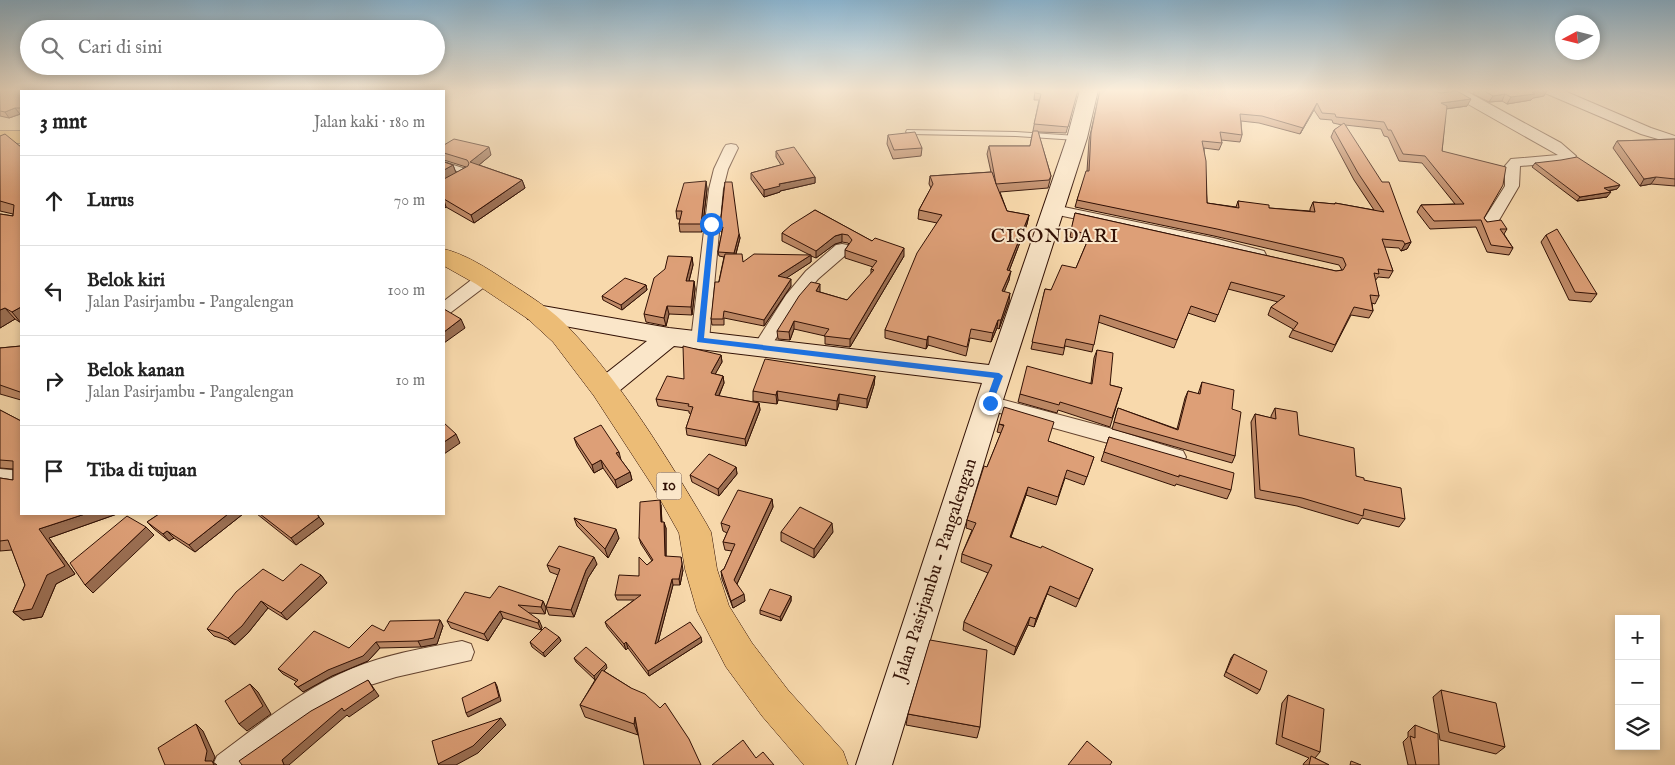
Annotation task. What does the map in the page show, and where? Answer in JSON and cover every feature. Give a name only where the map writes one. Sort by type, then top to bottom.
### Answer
[{"type":"highway","points":[[0,137],[20,137]]},
{"type":"highway","name":"10","points":[[445,257],[485,278],[537,313],[562,336],[604,389],[663,476],[696,532],[700,569],[714,611],[739,655],[775,703],[829,765]]},
{"type":"main road","name":"Jalan Pasirjambu - Pangalengan","points":[[874,765],[1080,126]]},
{"type":"main road","points":[[537,313],[669,337],[999,376]]},
{"type":"main road","points":[[604,389],[669,337]]},
{"type":"street","points":[[1488,224],[1512,186],[1512,166],[1516,162],[1558,159],[1569,156],[1556,146],[1519,126]]},
{"type":"street","points":[[1632,126],[1675,140]]},
{"type":"street","points":[[700,340],[716,189],[721,169],[731,148]]},
{"type":"street","points":[[1054,210],[1214,243],[1273,258]]},
{"type":"street","points":[[762,347],[792,299],[812,276],[842,249]]},
{"type":"street","points":[[445,308],[485,278]]},
{"type":"street","points":[[990,403],[1197,463]]},
{"type":"street","points":[[0,477],[20,479]]},
{"type":"street","points":[[226,765],[332,692],[358,678],[384,668],[462,652]]},
{"type":"lane","points":[[910,132],[1016,134],[1077,138]]},
{"type":"lane","points":[[445,164],[466,172],[445,184]]},
{"type":"building","points":[[1093,126],[1241,126],[1242,135],[1220,132],[1222,143],[1202,141],[1206,161],[1207,203],[1239,208],[1238,201],[1269,205],[1269,208],[1315,212],[1313,202],[1335,203],[1384,212],[1358,173],[1334,130],[1340,126],[1346,126],[1382,182],[1389,182],[1411,242],[1405,244],[1403,241],[1382,239],[1393,271],[1378,269],[1379,274],[1374,273],[1379,296],[1370,295],[1373,311],[1354,307],[1335,345],[1293,330],[1298,323],[1271,307],[1285,296],[1231,282],[1218,315],[1191,306],[1177,340],[1100,315],[1094,345],[1066,339],[1064,348],[1032,342],[1045,289],[1051,290],[1062,265],[1076,268],[1090,235],[1071,230],[1075,213],[1336,271],[1343,270],[1346,265],[1343,258],[1077,200],[1086,171],[1089,171]]},
{"type":"building","points":[[1386,126],[1445,126],[1442,151],[1506,167],[1503,185],[1484,218],[1487,222],[1501,220],[1507,229],[1500,229],[1513,248],[1491,245],[1481,220],[1434,221],[1421,205],[1464,204],[1425,156],[1403,154],[1391,130],[1388,130]]},
{"type":"building","points":[[1033,131],[1038,131],[1051,176],[1049,180],[996,184],[989,146],[1030,146]]},
{"type":"building","points":[[915,132],[922,148],[894,150],[888,135]]},
{"type":"building","points":[[5,134],[20,146],[20,308],[12,312],[5,308],[0,310],[0,214],[13,216],[14,205],[0,201],[0,136]]},
{"type":"building","points":[[454,139],[489,147],[470,162],[522,180],[471,215],[445,200],[445,178],[468,166],[469,163],[467,160],[445,153],[445,144]]},
{"type":"building","points":[[1675,139],[1675,179],[1656,177],[1644,179],[1617,141]]},
{"type":"building","points":[[794,147],[815,177],[779,184],[780,186],[764,190],[751,173],[784,164],[776,151]]},
{"type":"building","points":[[1577,157],[1620,185],[1604,188],[1611,192],[1580,197],[1535,163]]},
{"type":"building","points":[[445,162],[453,165],[445,169]]},
{"type":"building","points":[[992,172],[1007,211],[1029,215],[1007,270],[1011,271],[1002,291],[1010,293],[1001,320],[998,320],[993,333],[971,329],[967,347],[928,336],[927,340],[885,330],[917,253],[942,215],[919,210],[933,184],[930,176]]},
{"type":"building","points":[[706,181],[701,224],[679,224],[682,211],[676,211],[684,183]]},
{"type":"building","points":[[725,182],[732,182],[739,234],[734,253],[718,252],[723,227],[720,227]]},
{"type":"building","points":[[815,210],[872,241],[875,238],[904,248],[850,339],[824,336],[829,329],[794,321],[789,332],[777,331],[799,296],[811,282],[820,284],[816,291],[847,300],[874,270],[871,269],[877,261],[845,250],[852,240],[848,235],[835,236],[816,251],[782,233]]},
{"type":"building","points":[[1557,229],[1597,294],[1575,292],[1546,235]]},
{"type":"building","points":[[725,254],[742,254],[743,262],[754,254],[811,255],[778,276],[791,279],[764,320],[724,311],[723,319],[711,319],[715,282],[719,282]]},
{"type":"building","points":[[668,256],[692,257],[686,281],[694,281],[691,307],[667,306],[664,318],[644,314],[654,278],[665,269]]},
{"type":"building","points":[[625,278],[646,285],[621,305],[602,296]]},
{"type":"building","points":[[445,310],[461,319],[445,331]]},
{"type":"building","points":[[20,346],[20,392],[0,385],[0,348]]},
{"type":"building","points":[[683,346],[721,355],[711,373],[723,376],[715,395],[759,403],[745,439],[686,428],[693,407],[688,406],[689,404],[656,399],[667,376],[684,379]]},
{"type":"building","points":[[1097,350],[1113,353],[1110,385],[1122,388],[1112,418],[1060,402],[1059,405],[1020,394],[1027,366],[1092,384]]},
{"type":"building","points":[[765,359],[875,376],[867,399],[839,394],[837,401],[777,391],[776,395],[753,391]]},
{"type":"building","points":[[1202,382],[1234,390],[1232,409],[1241,412],[1235,456],[1114,422],[1118,408],[1178,430],[1188,391],[1200,394]]},
{"type":"building","points":[[1004,407],[1054,422],[1048,441],[1094,457],[1087,477],[1067,470],[1058,497],[1028,487],[1010,537],[1041,548],[1042,546],[1093,569],[1079,599],[1050,586],[1036,619],[1030,617],[1016,647],[964,622],[992,565],[962,554],[976,523],[967,520],[984,466],[987,467],[1004,425],[999,424]]},
{"type":"building","points":[[1275,408],[1297,412],[1299,435],[1354,448],[1356,476],[1364,478],[1364,480],[1401,488],[1405,519],[1364,509],[1363,516],[1302,498],[1260,490],[1255,414],[1276,419]]},
{"type":"building","points":[[0,410],[20,420],[20,515],[82,515],[39,529],[65,566],[47,575],[32,609],[13,612],[25,585],[8,540],[0,541],[0,478],[13,480],[13,461],[0,460]]},
{"type":"building","points":[[445,424],[456,434],[445,441]]},
{"type":"building","points":[[601,425],[619,452],[616,453],[630,472],[615,480],[601,460],[592,465],[574,438]]},
{"type":"building","points":[[1109,437],[1234,473],[1231,490],[1179,475],[1179,477],[1104,452]]},
{"type":"building","points":[[709,454],[736,467],[718,489],[690,475]]},
{"type":"building","points":[[738,490],[772,499],[734,580],[744,594],[731,601],[721,571],[724,569],[735,544],[723,542],[730,526],[721,523]]},
{"type":"building","points":[[660,500],[661,522],[664,522],[665,556],[681,557],[682,564],[679,579],[672,579],[655,644],[690,622],[701,637],[648,671],[626,642],[624,644],[605,622],[641,595],[615,595],[619,575],[639,576],[639,557],[647,565],[653,560],[639,538],[640,502]]},
{"type":"building","points":[[800,507],[832,523],[814,549],[781,532]]},
{"type":"building","points":[[158,515],[227,515],[189,545],[167,531],[163,534],[147,522]]},
{"type":"building","points":[[261,515],[318,515],[319,517],[291,538]]},
{"type":"building","points":[[127,516],[146,527],[85,585],[70,563]]},
{"type":"building","points":[[574,518],[616,529],[605,549]]},
{"type":"building","points":[[559,546],[594,557],[586,570],[571,610],[546,607],[560,569],[547,565]]},
{"type":"building","points":[[301,564],[321,575],[281,613],[261,601],[242,626],[228,638],[207,629],[236,592],[263,569],[283,581]]},
{"type":"building","points":[[499,586],[543,601],[541,607],[518,605],[539,620],[538,623],[500,611],[484,634],[447,621],[465,592],[490,598]]},
{"type":"building","points":[[770,589],[791,596],[780,617],[760,610]]},
{"type":"building","points":[[440,620],[434,638],[418,641],[376,642],[363,656],[328,670],[298,687],[294,684],[298,680],[278,669],[314,631],[349,648],[372,625],[384,631],[390,621]]},
{"type":"building","points":[[545,627],[559,637],[543,653],[530,642]]},
{"type":"building","points":[[930,640],[987,650],[980,727],[908,714]]},
{"type":"building","points":[[586,647],[606,664],[594,676],[574,658]]},
{"type":"building","points":[[1234,654],[1267,671],[1260,690],[1226,672]]},
{"type":"building","points":[[602,670],[631,688],[645,694],[660,708],[665,703],[689,739],[701,765],[644,765],[635,717],[634,724],[580,705]]},
{"type":"building","points":[[368,680],[374,690],[344,711],[342,708],[282,760],[284,765],[242,765],[239,761],[311,711]]},
{"type":"building","points":[[495,682],[499,697],[466,713],[462,698]]},
{"type":"building","points":[[250,684],[263,706],[239,724],[225,701]]},
{"type":"building","points":[[1441,690],[1496,703],[1505,747],[1449,732]]},
{"type":"building","points":[[1288,695],[1324,709],[1320,752],[1282,737]]},
{"type":"building","points":[[501,718],[473,746],[438,764],[432,741]]},
{"type":"building","points":[[196,724],[207,751],[205,761],[212,761],[214,765],[165,765],[158,748]]},
{"type":"building","points":[[1415,725],[1438,734],[1439,765],[1416,765],[1410,736],[1415,738]]},
{"type":"building","points":[[743,740],[756,758],[763,752],[774,765],[712,765]]},
{"type":"building","points":[[1087,741],[1112,762],[1110,765],[1068,765]]},
{"type":"building","points":[[1311,756],[1329,765],[1309,765]]},
{"type":"building","points":[[1351,761],[1361,765],[1350,765]]},
{"type":"district","name":"CISONDARI","points":[[1055,236]]},
{"type":"route","points":[[711,224],[700,340],[906,363],[999,376],[990,403]]}]
